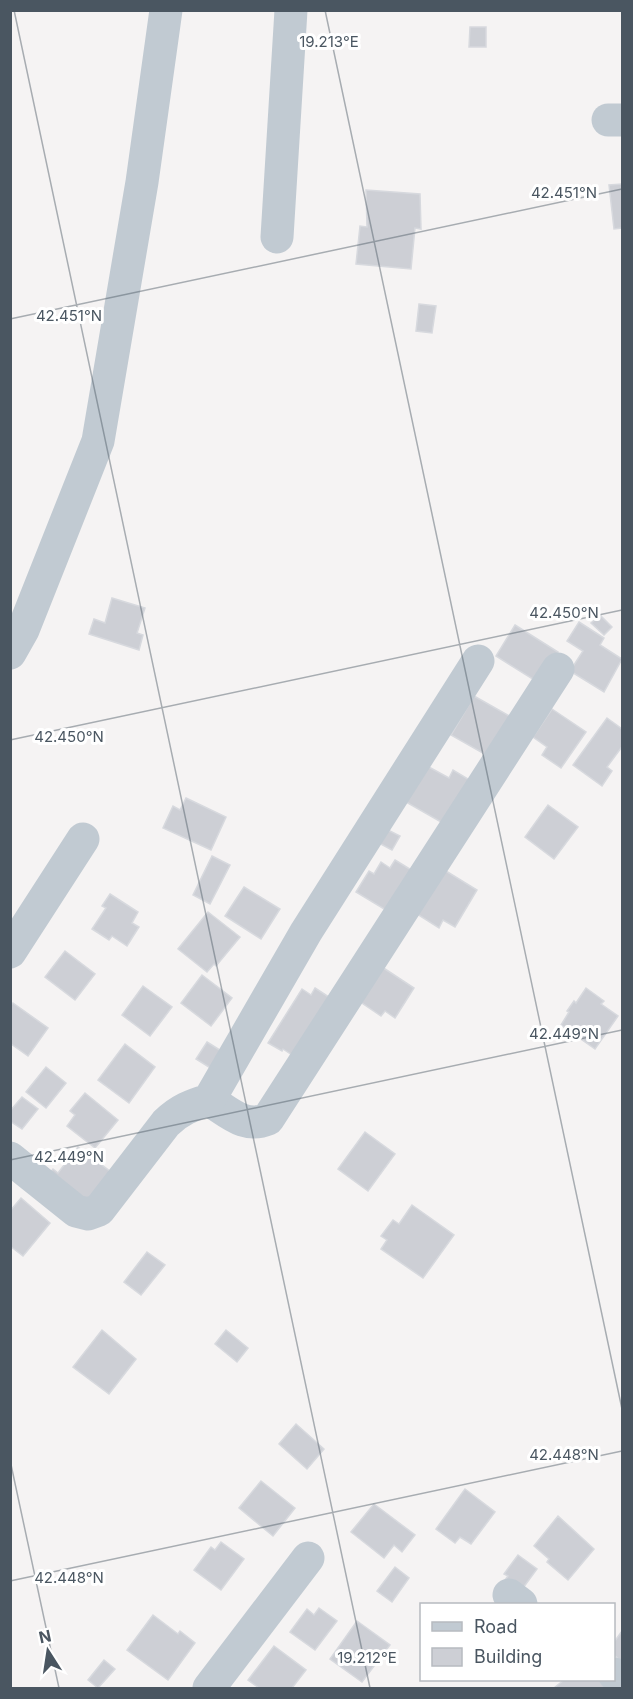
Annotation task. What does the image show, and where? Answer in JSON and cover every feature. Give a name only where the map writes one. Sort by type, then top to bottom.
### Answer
[{"type":"street","points":[[10,653],[23,630],[99,441],[142,182],[166,10]]},
{"type":"street","points":[[277,237],[291,10]]},
{"type":"street","points":[[10,1158],[76,1211],[88,1214],[99,1210],[171,1118],[189,1106],[209,1100],[306,932],[478,661]]},
{"type":"street","points":[[209,1100],[246,1123],[258,1123],[268,1119],[558,669]]},
{"type":"street","points":[[10,952],[83,839]]},
{"type":"street","points":[[209,1689],[308,1558]]},
{"type":"building","points":[[470,27],[486,27],[486,47],[469,47]]},
{"type":"building","points":[[622,184],[622,228],[614,229],[609,185]]},
{"type":"building","points":[[366,190],[420,194],[421,229],[415,228],[411,269],[356,264],[360,226],[367,227]]},
{"type":"building","points":[[419,304],[436,306],[432,333],[416,331]]},
{"type":"building","points":[[112,598],[145,608],[137,633],[143,635],[139,650],[89,634],[94,619],[105,623]]},
{"type":"building","points":[[600,615],[612,627],[604,635],[591,623]]},
{"type":"building","points":[[579,622],[604,638],[600,645],[622,659],[604,692],[570,671],[583,651],[567,641]]},
{"type":"building","points":[[515,625],[558,652],[539,683],[496,656]]},
{"type":"building","points":[[474,696],[511,717],[488,756],[451,735]]},
{"type":"building","points":[[552,709],[586,732],[561,768],[542,755],[547,747],[533,737]]},
{"type":"building","points":[[607,718],[622,729],[622,750],[621,748],[607,767],[612,771],[602,786],[573,765]]},
{"type":"building","points":[[427,766],[449,778],[453,770],[473,782],[448,826],[406,802]]},
{"type":"building","points":[[186,798],[226,817],[211,850],[163,828],[173,806],[180,810]]},
{"type":"building","points":[[548,805],[578,827],[554,859],[525,837]]},
{"type":"building","points":[[382,827],[400,836],[392,850],[375,841]]},
{"type":"building","points":[[212,856],[230,865],[210,904],[193,895]]},
{"type":"building","points":[[395,860],[418,874],[394,915],[356,892],[369,871],[374,874],[381,862],[390,868]]},
{"type":"building","points":[[441,868],[477,890],[455,927],[443,920],[439,928],[417,914]]},
{"type":"building","points":[[244,887],[280,909],[261,939],[225,916]]},
{"type":"building","points":[[110,894],[138,912],[132,923],[139,927],[127,946],[112,936],[109,940],[92,929],[106,908],[102,906]]},
{"type":"building","points":[[208,912],[240,937],[216,966],[214,964],[207,972],[178,949]]},
{"type":"building","points":[[65,951],[95,974],[75,1000],[45,977]]},
{"type":"building","points":[[382,967],[414,988],[395,1018],[385,1011],[381,1016],[359,1001]]},
{"type":"building","points":[[202,975],[232,998],[211,1026],[181,1003]]},
{"type":"building","points":[[143,986],[172,1007],[150,1036],[122,1015]]},
{"type":"building","points":[[315,988],[332,999],[295,1057],[268,1043],[302,989],[311,995]]},
{"type":"building","points":[[586,988],[604,1001],[601,1004],[618,1016],[595,1049],[561,1025],[569,1012],[567,1011],[574,1001],[576,1003]]},
{"type":"building","points":[[13,1003],[48,1028],[28,1056],[10,1043],[10,1006]]},
{"type":"building","points":[[207,1042],[223,1052],[212,1069],[196,1059]]},
{"type":"building","points":[[125,1044],[155,1067],[129,1103],[98,1080]]},
{"type":"building","points":[[46,1067],[66,1083],[46,1108],[26,1092]]},
{"type":"building","points":[[85,1093],[118,1120],[95,1148],[67,1126],[75,1115],[70,1111]]},
{"type":"building","points":[[22,1097],[38,1109],[22,1129],[10,1121],[10,1111]]},
{"type":"building","points":[[365,1132],[395,1154],[368,1191],[338,1169]]},
{"type":"building","points":[[78,1147],[111,1172],[84,1207],[46,1178],[53,1169],[58,1173]]},
{"type":"building","points":[[21,1198],[50,1223],[23,1256],[10,1246],[10,1211]]},
{"type":"building","points":[[412,1205],[454,1235],[423,1278],[381,1249],[387,1240],[381,1236],[393,1220],[399,1224]]},
{"type":"building","points":[[147,1252],[165,1265],[141,1295],[124,1282]]},
{"type":"building","points":[[102,1330],[136,1359],[109,1394],[73,1367]]},
{"type":"building","points":[[226,1330],[248,1348],[237,1362],[215,1344]]},
{"type":"building","points":[[296,1424],[324,1449],[307,1469],[279,1444]]},
{"type":"building","points":[[261,1481],[295,1508],[273,1536],[239,1508]]},
{"type":"building","points":[[465,1489],[495,1512],[471,1544],[460,1537],[455,1543],[436,1529]]},
{"type":"building","points":[[374,1504],[415,1535],[402,1552],[394,1545],[384,1558],[351,1532]]},
{"type":"building","points":[[558,1516],[594,1549],[568,1580],[547,1562],[549,1559],[534,1546]]},
{"type":"building","points":[[221,1542],[244,1559],[221,1590],[194,1570],[211,1547],[215,1550]]},
{"type":"building","points":[[518,1555],[537,1569],[523,1588],[505,1580],[508,1576],[504,1574]]},
{"type":"building","points":[[395,1567],[409,1578],[392,1602],[377,1591]]},
{"type":"building","points":[[319,1608],[337,1621],[315,1650],[290,1632],[307,1609],[314,1615]]},
{"type":"building","points":[[153,1615],[178,1634],[180,1631],[195,1643],[168,1680],[127,1650]]},
{"type":"building","points":[[357,1621],[390,1645],[362,1682],[330,1659]]},
{"type":"building","points":[[622,1631],[622,1662],[615,1656],[615,1641]]},
{"type":"building","points":[[274,1646],[306,1670],[292,1688],[259,1688],[248,1680]]},
{"type":"building","points":[[104,1660],[115,1669],[98,1688],[88,1680]]},
{"type":"building","points":[[563,1681],[604,1681],[612,1688],[554,1688]]}]
